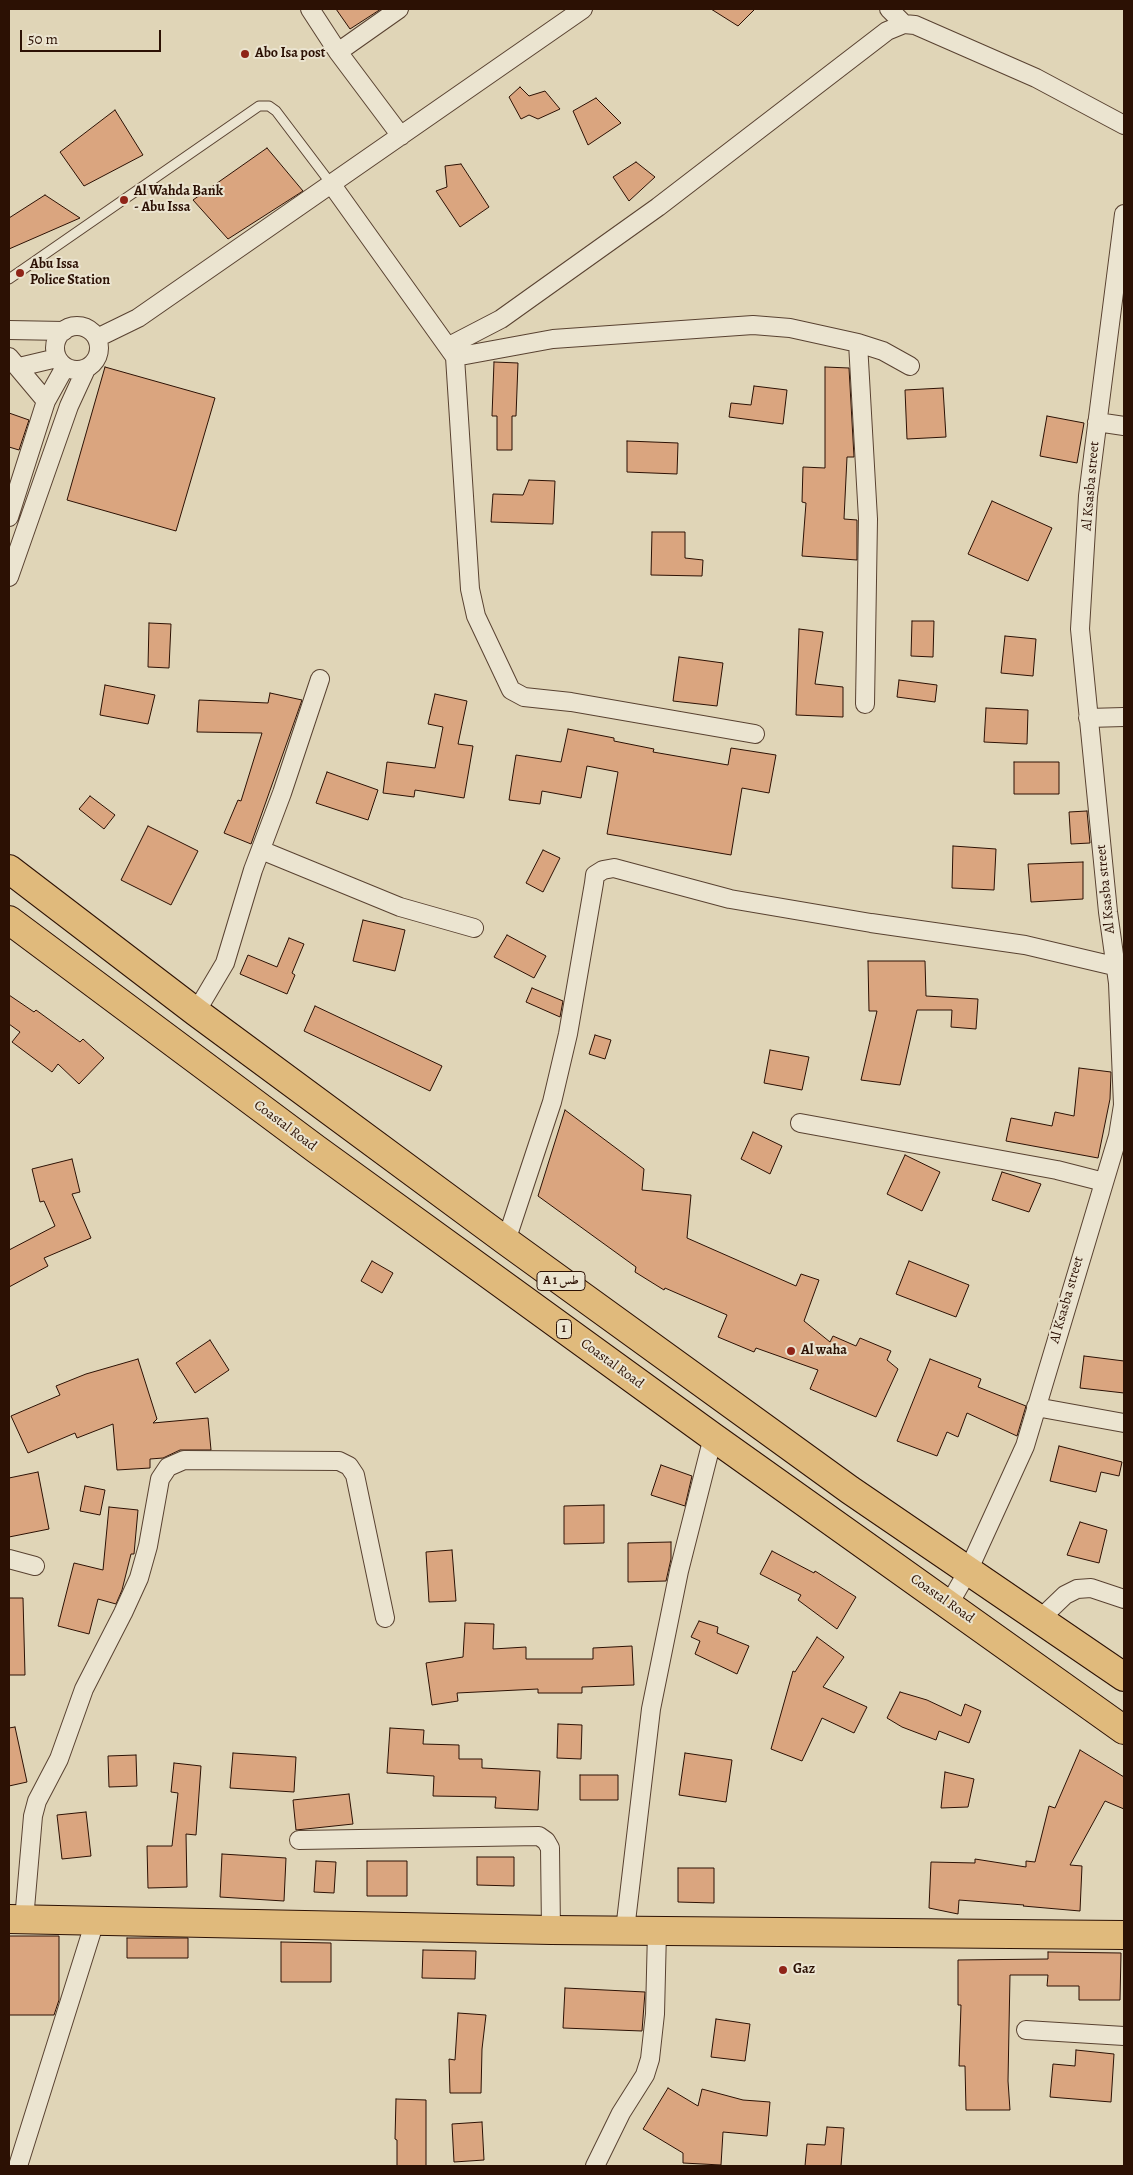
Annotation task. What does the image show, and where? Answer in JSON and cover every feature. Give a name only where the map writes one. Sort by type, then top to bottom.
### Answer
[{"type":"main road","name":"A 1 طس","points":[[9,869],[196,1012],[506,1242],[850,1490],[1124,1677]]},
{"type":"main road","name":"Coastal Road","points":[[9,920],[316,1149],[713,1437],[1124,1730]]},
{"type":"main road","points":[[17,1920],[657,1932],[1124,1935]]},
{"type":"street","points":[[310,9],[338,52],[401,136]]},
{"type":"street","points":[[338,52],[399,9]]},
{"type":"street","points":[[97,338],[138,318],[583,9]]},
{"type":"street","points":[[889,9],[904,24]]},
{"type":"street","points":[[452,352],[658,207],[886,31],[904,24],[915,25],[1036,78],[1124,125]]},
{"type":"street","points":[[332,184],[452,352],[470,589],[476,616],[511,690],[524,697],[572,702],[755,734]]},
{"type":"street","name":"Al Ksasba street","points":[[949,1604],[968,1571],[1025,1446],[1118,1136],[1124,1105],[1118,983],[1114,966],[1080,629],[1088,496],[1097,422],[1120,279],[1124,214]]},
{"type":"street","points":[[452,352],[553,339],[753,326],[790,328],[858,342],[883,351],[910,366]]},
{"type":"street","points":[[9,330],[64,331],[72,327],[82,327],[90,330],[97,338],[100,347],[98,357],[86,369],[70,406],[9,577]]},
{"type":"street","points":[[9,517],[46,401],[61,362],[56,343],[64,331]]},
{"type":"street","points":[[858,342],[868,519],[865,704]]},
{"type":"street","points":[[14,362],[61,362],[72,370],[86,369]]},
{"type":"street","points":[[14,362],[46,401]]},
{"type":"street","points":[[1097,422],[1124,426]]},
{"type":"street","points":[[196,1012],[225,963],[252,870],[261,850],[320,679]]},
{"type":"street","points":[[1088,718],[1124,717]]},
{"type":"street","points":[[261,850],[400,907],[474,928]]},
{"type":"street","points":[[506,1242],[552,1102],[568,1034],[594,883],[596,875],[602,870],[614,868],[730,899],[871,923],[1025,945],[1114,966]]},
{"type":"street","points":[[800,1123],[1057,1170],[1104,1182]]},
{"type":"street","points":[[1036,1407],[1124,1423]]},
{"type":"street","points":[[625,1930],[651,1709],[679,1571],[713,1437]]},
{"type":"street","points":[[17,1920],[37,1801],[59,1759],[84,1689],[139,1578],[148,1546],[160,1479],[168,1467],[184,1460],[339,1461],[350,1466],[355,1475],[385,1618]]},
{"type":"street","points":[[9,1559],[35,1566]]},
{"type":"street","points":[[1040,1619],[1065,1595],[1076,1589],[1091,1588],[1124,1599]]},
{"type":"street","points":[[299,1840],[539,1836],[546,1841],[550,1848],[551,1930]]},
{"type":"street","points":[[18,2166],[96,1921]]},
{"type":"street","points":[[595,2166],[621,2113],[645,2075],[650,2059],[656,2014],[657,1932]]},
{"type":"street","points":[[1026,2030],[1124,2036]]},
{"type":"lane","points":[[9,279],[259,106],[269,106],[276,111],[332,184]]},
{"type":"building","points":[[336,9],[381,9],[350,29]]},
{"type":"building","points":[[711,9],[755,9],[738,26]]},
{"type":"building","points":[[520,87],[529,96],[545,91],[560,109],[538,119],[529,115],[521,119],[509,97]]},
{"type":"building","points":[[596,98],[621,123],[588,145],[573,111]]},
{"type":"building","points":[[115,110],[143,155],[84,186],[60,152]]},
{"type":"building","points":[[267,148],[303,191],[228,239],[193,200]]},
{"type":"building","points":[[636,162],[655,177],[629,201],[613,177]]},
{"type":"building","points":[[461,164],[489,207],[460,227],[436,191],[447,187],[445,166]]},
{"type":"building","points":[[45,195],[80,218],[9,249],[9,218]]},
{"type":"building","points":[[494,362],[518,363],[516,416],[512,416],[512,450],[497,450],[497,416],[492,416]]},
{"type":"building","points":[[105,367],[215,398],[176,531],[67,500]]},
{"type":"building","points":[[825,367],[849,368],[854,457],[847,457],[844,519],[857,520],[857,560],[802,556],[806,503],[802,502],[803,467],[825,468]]},
{"type":"building","points":[[754,386],[787,390],[783,424],[729,417],[731,403],[751,405]]},
{"type":"building","points":[[943,388],[946,437],[907,439],[905,390]]},
{"type":"building","points":[[9,413],[29,420],[19,450],[9,447]]},
{"type":"building","points":[[1047,416],[1084,423],[1077,463],[1040,456]]},
{"type":"building","points":[[627,441],[678,443],[677,474],[627,472]]},
{"type":"building","points":[[529,480],[555,481],[553,524],[491,522],[493,494],[523,495]]},
{"type":"building","points":[[992,501],[1052,528],[1028,581],[968,554]]},
{"type":"building","points":[[652,532],[685,532],[685,558],[703,560],[702,576],[651,575]]},
{"type":"building","points":[[912,621],[934,621],[933,657],[911,656]]},
{"type":"building","points":[[149,623],[171,624],[169,668],[148,667]]},
{"type":"building","points":[[799,629],[823,632],[815,684],[843,687],[843,717],[796,715]]},
{"type":"building","points":[[1005,636],[1036,639],[1033,676],[1001,673]]},
{"type":"building","points":[[679,657],[723,663],[717,706],[673,701]]},
{"type":"building","points":[[899,680],[937,685],[935,702],[897,697]]},
{"type":"building","points":[[105,685],[155,695],[148,724],[100,715]]},
{"type":"building","points":[[270,693],[302,700],[251,844],[224,833],[238,800],[241,801],[262,733],[197,732],[199,700],[268,703]]},
{"type":"building","points":[[435,694],[467,701],[458,744],[473,746],[464,798],[415,790],[414,797],[383,793],[387,762],[435,768],[443,727],[428,724]]},
{"type":"building","points":[[986,708],[1028,710],[1027,744],[984,742]]},
{"type":"building","points":[[568,729],[614,738],[614,741],[654,749],[653,752],[728,765],[731,748],[776,755],[769,793],[742,788],[731,855],[607,834],[618,772],[587,766],[581,798],[542,791],[540,804],[509,800],[516,755],[561,762]]},
{"type":"building","points":[[1014,762],[1059,762],[1059,794],[1014,794]]},
{"type":"building","points":[[327,772],[378,790],[368,820],[316,803]]},
{"type":"building","points":[[90,796],[115,815],[104,829],[79,809]]},
{"type":"building","points":[[1087,811],[1090,843],[1071,844],[1069,812]]},
{"type":"building","points":[[148,826],[198,851],[171,905],[121,880]]},
{"type":"building","points":[[953,846],[996,849],[994,890],[952,888]]},
{"type":"building","points":[[543,850],[560,858],[543,892],[526,883]]},
{"type":"building","points":[[1083,862],[1083,899],[1031,902],[1028,864]]},
{"type":"building","points":[[363,920],[405,930],[395,971],[353,961]]},
{"type":"building","points":[[507,935],[546,956],[534,978],[494,957]]},
{"type":"building","points":[[289,938],[304,944],[292,973],[295,975],[287,994],[240,974],[248,955],[277,967]]},
{"type":"building","points":[[868,961],[925,961],[926,996],[978,999],[976,1029],[951,1027],[952,1010],[917,1010],[900,1085],[861,1080],[877,1011],[869,1011]]},
{"type":"building","points":[[532,988],[563,1001],[560,1017],[526,1002]]},
{"type":"building","points":[[9,995],[34,1012],[36,1010],[80,1042],[83,1039],[104,1058],[79,1084],[58,1064],[52,1072],[12,1042],[20,1032],[9,1024]]},
{"type":"building","points":[[315,1006],[442,1066],[430,1091],[304,1031]]},
{"type":"building","points":[[595,1035],[611,1040],[605,1059],[589,1054]]},
{"type":"building","points":[[770,1050],[809,1057],[802,1090],[764,1083]]},
{"type":"building","points":[[1079,1068],[1111,1072],[1110,1099],[1098,1158],[1006,1141],[1011,1118],[1052,1126],[1055,1112],[1074,1116]]},
{"type":"building","points":[[565,1110],[644,1169],[642,1190],[691,1195],[687,1238],[796,1286],[801,1274],[819,1280],[804,1321],[830,1342],[833,1336],[856,1346],[860,1338],[891,1351],[887,1360],[898,1369],[876,1417],[810,1389],[818,1370],[756,1348],[754,1352],[718,1337],[727,1315],[665,1288],[664,1290],[635,1272],[636,1267],[538,1196]]},
{"type":"building","points":[[753,1132],[782,1146],[770,1174],[741,1159]]},
{"type":"building","points":[[905,1155],[940,1172],[922,1211],[887,1194]]},
{"type":"building","points":[[72,1159],[80,1192],[72,1194],[91,1238],[44,1258],[48,1266],[9,1287],[9,1250],[55,1226],[44,1201],[40,1202],[32,1169]]},
{"type":"building","points":[[1002,1172],[1041,1184],[1029,1212],[992,1200]]},
{"type":"building","points":[[372,1261],[393,1273],[382,1293],[361,1281]]},
{"type":"building","points":[[909,1261],[969,1285],[956,1317],[896,1294]]},
{"type":"building","points":[[210,1340],[229,1370],[195,1393],[176,1363]]},
{"type":"building","points":[[1084,1356],[1124,1361],[1124,1393],[1080,1388]]},
{"type":"building","points":[[138,1359],[157,1419],[153,1423],[208,1418],[211,1450],[180,1450],[163,1458],[150,1459],[150,1468],[117,1470],[113,1424],[77,1438],[75,1433],[28,1453],[11,1416],[60,1395],[56,1386],[86,1374]]},
{"type":"building","points":[[930,1359],[981,1379],[978,1387],[1026,1406],[1017,1436],[967,1413],[958,1437],[947,1432],[937,1456],[897,1441]]},
{"type":"building","points":[[1059,1446],[1122,1462],[1119,1476],[1101,1472],[1096,1492],[1050,1481]]},
{"type":"building","points":[[661,1465],[692,1476],[685,1506],[651,1495]]},
{"type":"building","points":[[38,1472],[49,1529],[9,1537],[9,1478]]},
{"type":"building","points":[[85,1486],[105,1490],[100,1515],[80,1511]]},
{"type":"building","points":[[604,1505],[604,1543],[564,1544],[564,1506]]},
{"type":"building","points":[[109,1507],[138,1510],[134,1554],[131,1554],[122,1590],[116,1604],[98,1599],[89,1634],[58,1626],[74,1563],[103,1570]]},
{"type":"building","points":[[1080,1522],[1107,1530],[1099,1563],[1067,1555]]},
{"type":"building","points":[[671,1542],[671,1559],[666,1581],[628,1582],[628,1543]]},
{"type":"building","points":[[452,1550],[456,1601],[429,1602],[426,1552]]},
{"type":"building","points":[[772,1551],[814,1573],[815,1571],[856,1597],[837,1629],[798,1600],[801,1595],[760,1574]]},
{"type":"building","points":[[9,1598],[23,1598],[25,1675],[9,1675]]},
{"type":"building","points":[[699,1621],[718,1627],[717,1633],[749,1646],[737,1674],[695,1654],[700,1641],[691,1637]]},
{"type":"building","points":[[465,1623],[494,1624],[493,1649],[526,1647],[526,1659],[593,1659],[593,1648],[632,1646],[634,1685],[582,1687],[582,1693],[538,1693],[538,1689],[457,1693],[458,1701],[432,1705],[426,1663],[463,1657]]},
{"type":"building","points":[[817,1637],[844,1657],[823,1687],[867,1707],[854,1733],[822,1718],[802,1761],[771,1749],[793,1671],[795,1672]]},
{"type":"building","points":[[900,1692],[927,1700],[961,1716],[965,1704],[981,1711],[969,1743],[939,1731],[936,1740],[902,1727],[887,1718]]},
{"type":"building","points":[[558,1724],[582,1725],[581,1759],[557,1758]]},
{"type":"building","points":[[15,1727],[27,1782],[9,1786],[9,1728]]},
{"type":"building","points":[[390,1728],[424,1730],[423,1744],[459,1745],[459,1759],[482,1759],[482,1768],[540,1771],[538,1810],[495,1808],[496,1797],[433,1796],[434,1776],[387,1773]]},
{"type":"building","points":[[1080,1750],[1124,1777],[1124,1809],[1105,1801],[1070,1865],[1082,1866],[1080,1911],[959,1900],[958,1914],[929,1908],[931,1862],[975,1863],[975,1859],[1026,1867],[1026,1861],[1035,1862],[1049,1806],[1055,1808]]},
{"type":"building","points":[[233,1753],[296,1757],[294,1792],[230,1788]]},
{"type":"building","points":[[685,1753],[732,1760],[726,1802],[679,1795]]},
{"type":"building","points":[[136,1755],[137,1786],[109,1787],[108,1756]]},
{"type":"building","points":[[174,1763],[201,1766],[196,1835],[186,1834],[187,1887],[148,1888],[147,1846],[172,1846],[178,1793],[171,1792]]},
{"type":"building","points":[[945,1772],[974,1779],[968,1807],[941,1808]]},
{"type":"building","points":[[580,1775],[618,1775],[618,1800],[580,1800]]},
{"type":"building","points":[[349,1794],[353,1824],[296,1830],[293,1800]]},
{"type":"building","points":[[86,1812],[91,1856],[62,1859],[57,1815]]},
{"type":"building","points":[[222,1854],[286,1858],[284,1901],[220,1897]]},
{"type":"building","points":[[477,1857],[514,1857],[514,1886],[477,1885]]},
{"type":"building","points":[[316,1861],[336,1862],[334,1893],[314,1892]]},
{"type":"building","points":[[367,1861],[407,1861],[407,1896],[367,1896]]},
{"type":"building","points":[[678,1868],[714,1868],[714,1903],[678,1902]]},
{"type":"building","points":[[9,1936],[59,1936],[59,2000],[54,2015],[9,2015]]},
{"type":"building","points":[[127,1938],[188,1938],[188,1958],[127,1958]]},
{"type":"building","points":[[281,1942],[331,1943],[331,1982],[281,1982]]},
{"type":"building","points":[[423,1950],[476,1951],[475,1979],[422,1978]]},
{"type":"building","points":[[1048,1952],[1121,1953],[1120,2000],[1079,2000],[1079,1986],[1047,1986],[1048,1975],[1010,1975],[1008,2081],[1010,2110],[966,2110],[965,2066],[959,2066],[961,2005],[958,2005],[958,1960],[1048,1959]]},
{"type":"building","points":[[565,1988],[645,1992],[642,2031],[563,2028]]},
{"type":"building","points":[[458,2013],[486,2015],[482,2049],[481,2093],[450,2093],[449,2059],[455,2060]]},
{"type":"building","points":[[716,2019],[750,2024],[745,2061],[711,2057]]},
{"type":"building","points":[[1076,2050],[1114,2054],[1111,2102],[1050,2097],[1053,2064],[1075,2066]]},
{"type":"building","points":[[668,2088],[698,2106],[702,2089],[743,2100],[770,2102],[767,2136],[723,2132],[721,2165],[683,2163],[683,2153],[643,2129]]},
{"type":"building","points":[[396,2099],[426,2100],[426,2166],[397,2166],[397,2140],[395,2139]]},
{"type":"building","points":[[482,2122],[484,2160],[454,2162],[452,2124]]},
{"type":"building","points":[[827,2127],[844,2128],[841,2166],[805,2166],[807,2144],[825,2145]]},
{"type":"place","name":"Abo Isa post","points":[[245,54]]},
{"type":"place","name":"Al Wahda Bank - Abu Issa","points":[[124,200]]},
{"type":"place","name":"Abu Issa Police Station","points":[[20,273]]},
{"type":"place","name":"Al waha","points":[[791,1351]]},
{"type":"place","name":"Gaz","points":[[783,1970]]}]
